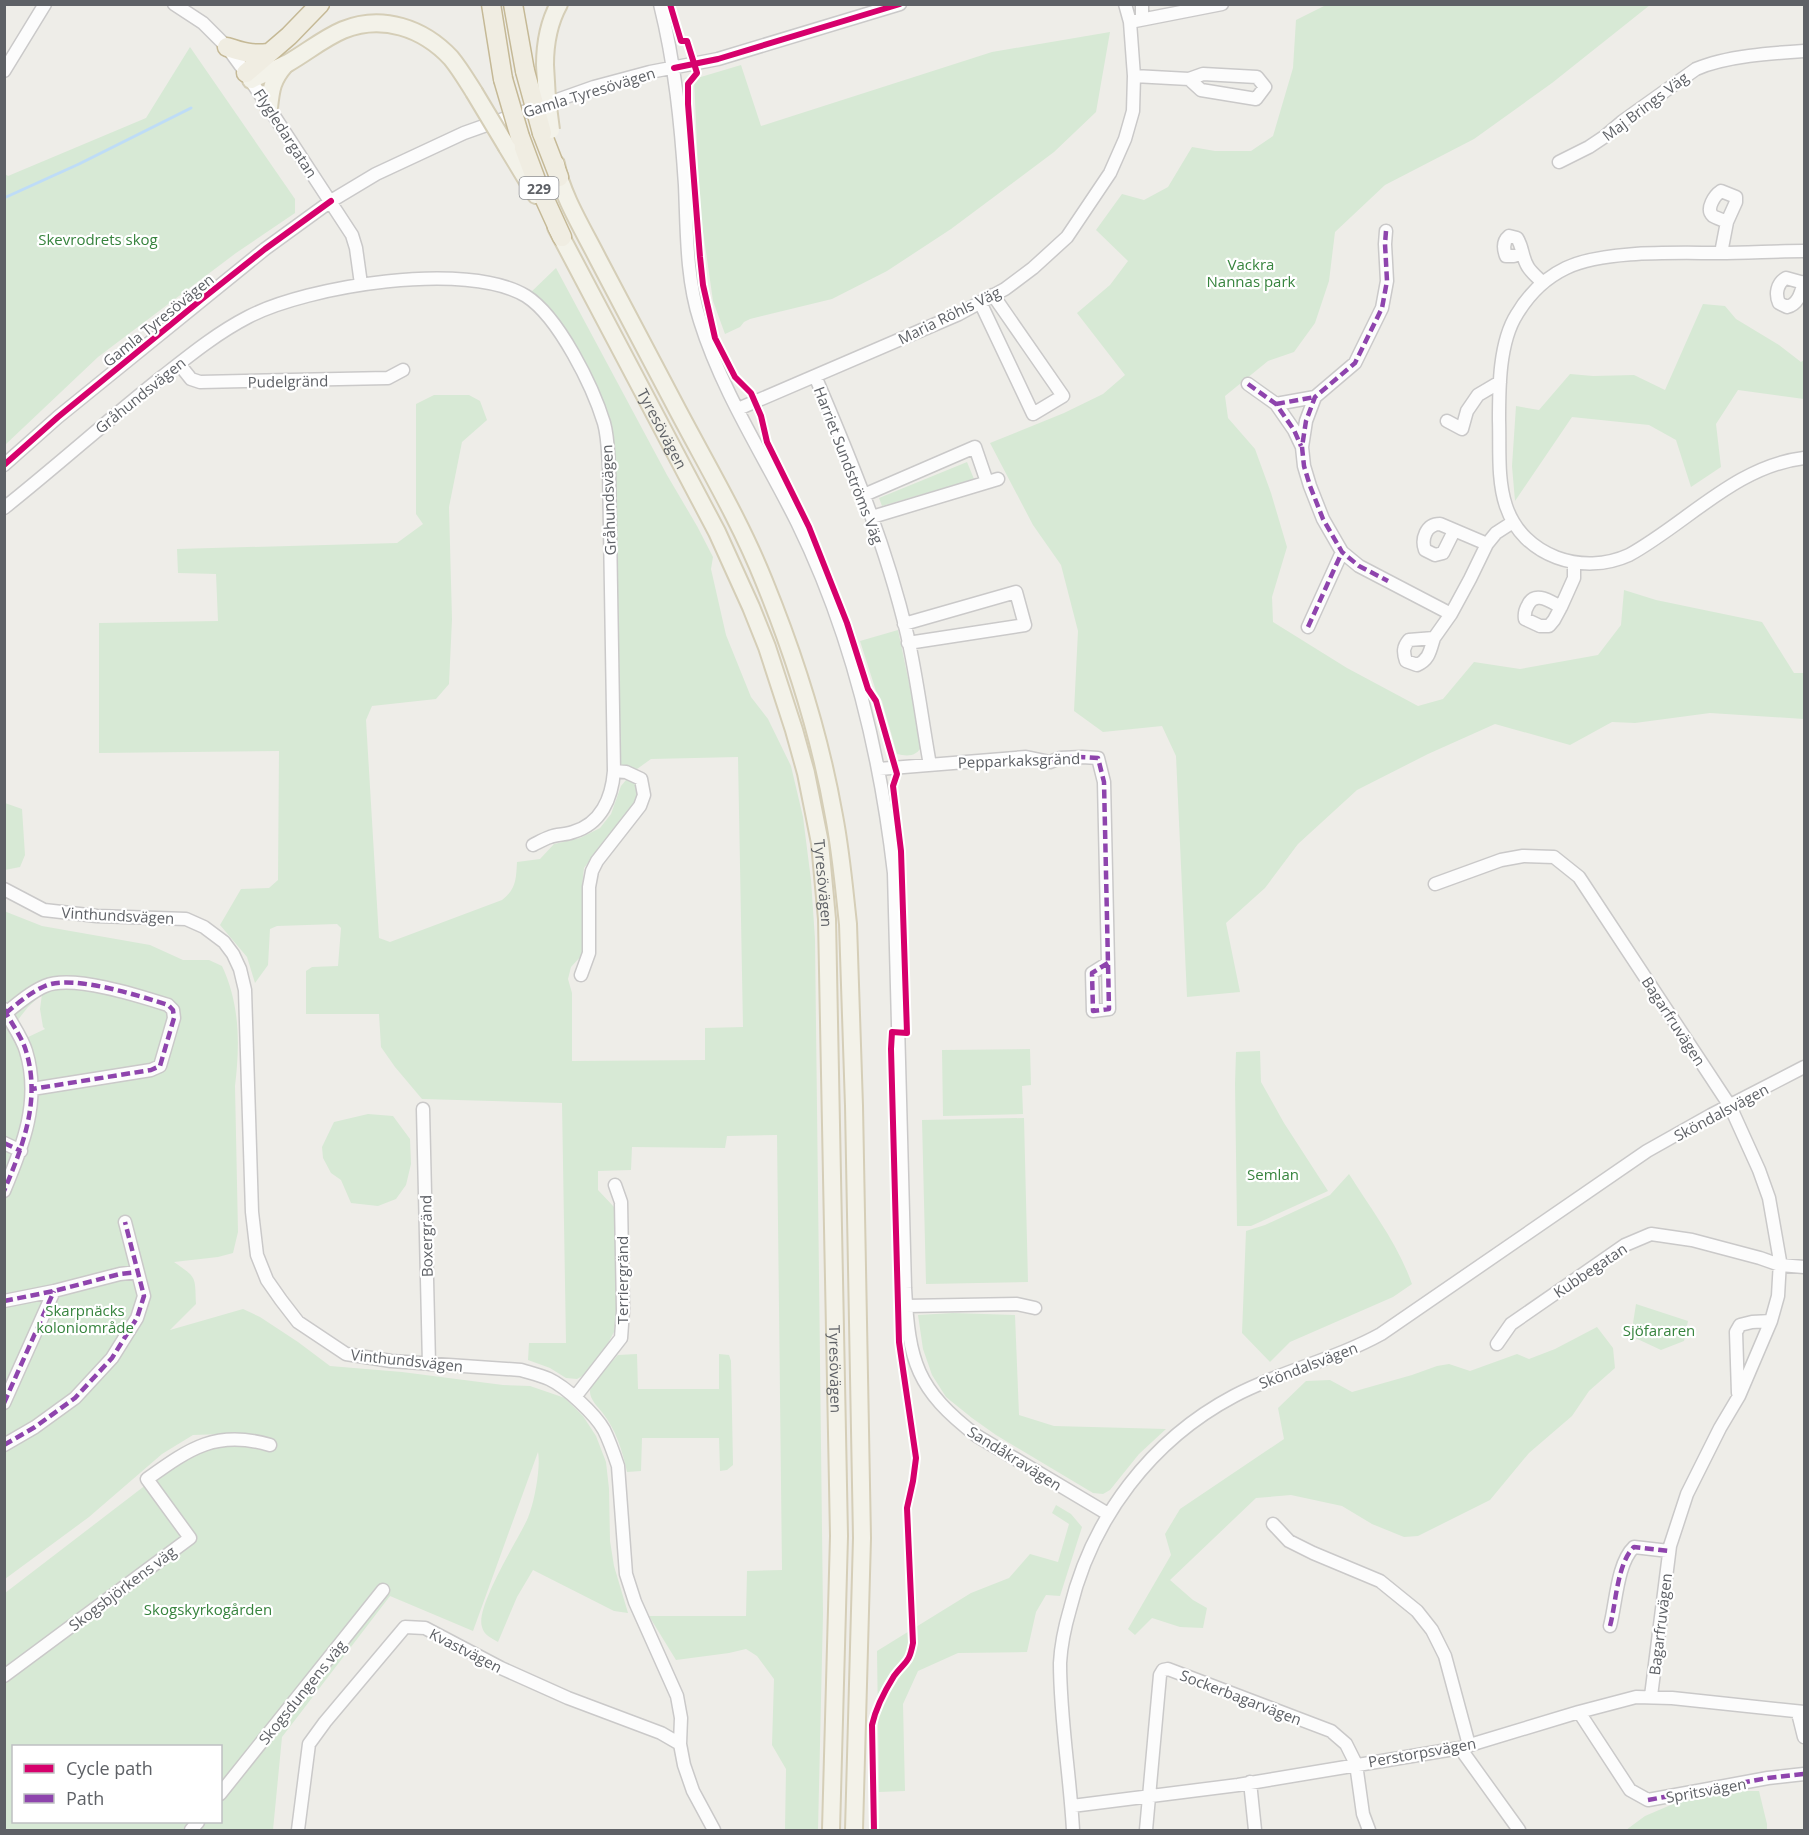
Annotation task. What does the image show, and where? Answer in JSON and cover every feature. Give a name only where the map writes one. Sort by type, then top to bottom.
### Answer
[{"type":"highway","points":[[248,76],[268,53],[289,36],[320,4]]},
{"type":"highway","name":"Tyresövägen","points":[[491,4],[513,142],[536,180],[562,237]]},
{"type":"highway","name":"Tyresövägen","points":[[513,4],[525,71],[547,131],[558,177]]},
{"type":"highway","points":[[228,47],[244,53],[268,53]]},
{"type":"main road","points":[[547,131],[545,46],[558,4]]},
{"type":"main road","points":[[269,108],[276,76],[288,63],[330,36],[355,26],[381,22],[416,32],[435,43],[450,58],[513,142]]},
{"type":"main road","points":[[248,76],[288,63]]},
{"type":"main road","name":"Tyresövägen","points":[[558,177],[763,580],[811,718],[834,816],[842,863],[848,924],[854,1106],[861,1462],[861,1605],[854,1830]]},
{"type":"main road","name":"Tyresövägen","points":[[562,237],[717,532],[751,607],[794,730],[806,773],[820,843],[827,919],[839,1476],[838,1614],[831,1830]]},
{"type":"street","points":[[4,71],[45,4]]},
{"type":"street","name":"Flygledargatan","points":[[174,4],[203,23],[228,47],[248,76],[352,235],[361,284]]},
{"type":"street","name":"Sandåkravägen","points":[[660,4],[678,92],[694,300],[707,344],[718,370],[798,524],[841,627],[879,769],[894,873],[906,1306],[912,1355],[928,1389],[940,1404],[977,1436],[1108,1514]]},
{"type":"street","name":"Gamla Tyresövägen","points":[[4,465],[58,417],[265,249],[331,201],[376,174],[464,134],[594,87],[650,72],[718,59],[877,8],[900,4]]},
{"type":"street","points":[[1125,4],[1136,20]]},
{"type":"street","points":[[1136,20],[1142,4]]},
{"type":"street","points":[[1136,20],[1222,4]]},
{"type":"street","name":"Maria Röhls Väg","points":[[738,410],[959,314],[1005,289],[1034,268],[1067,237],[1110,172],[1125,139],[1133,111],[1136,20]]},
{"type":"street","name":"Maj Brings Väg","points":[[1559,162],[1589,147],[1696,69],[1730,59],[1804,51]]},
{"type":"street","points":[[1134,76],[1189,80],[1203,74],[1257,77],[1265,87],[1256,99],[1201,90],[1189,80]]},
{"type":"street","points":[[1721,253],[1727,222]]},
{"type":"street","points":[[1386,231],[1387,281],[1382,308],[1355,363],[1315,398],[1306,421],[1302,447],[1304,466],[1323,519],[1342,552],[1359,566],[1451,614]]},
{"type":"street","points":[[1804,251],[1684,252],[1605,257],[1567,267],[1542,282],[1516,315],[1503,354],[1500,382],[1500,452],[1506,507],[1514,522],[1536,546],[1552,556],[1574,564],[1616,561],[1629,555],[1740,480],[1785,460],[1804,458]]},
{"type":"street","points":[[1522,253],[1527,266],[1542,282]]},
{"type":"street","name":"Gråhundsvägen","points":[[4,508],[179,364],[215,336],[249,316],[299,297],[382,281],[445,279],[480,282],[507,288],[527,297],[545,313],[560,332],[596,400],[605,426],[609,468],[614,771],[608,800],[599,816],[587,827],[551,836],[533,845]]},
{"type":"street","points":[[980,302],[1033,414],[1063,396],[993,296]]},
{"type":"street","name":"Pudelgränd","points":[[179,364],[191,379],[201,382],[388,378],[403,370]]},
{"type":"street","name":"Harriet Sundströms Väg","points":[[814,376],[872,517],[904,624],[930,765]]},
{"type":"street","points":[[1447,421],[1462,429],[1467,411],[1478,395],[1500,382]]},
{"type":"street","points":[[1248,384],[1276,404],[1294,430],[1302,447]]},
{"type":"street","points":[[1276,404],[1315,398]]},
{"type":"street","points":[[864,495],[975,447],[992,480],[872,517]]},
{"type":"street","points":[[1434,639],[1451,614],[1487,544],[1496,533],[1514,522]]},
{"type":"street","points":[[1454,531],[1487,544]]},
{"type":"street","points":[[1308,627],[1342,552]]},
{"type":"street","points":[[1561,607],[1574,578],[1574,564]]},
{"type":"street","points":[[904,624],[1016,592],[1025,625],[908,643]]},
{"type":"street","name":"Pepparkaksgränd","points":[[879,769],[1026,757],[1050,762],[1060,758],[1098,758],[1104,782],[1108,963]]},
{"type":"street","points":[[581,975],[589,953],[588,887],[592,871],[597,861],[640,806],[644,795],[641,779],[626,772],[614,771]]},
{"type":"street","name":"Bagarfruvägen","points":[[1435,884],[1501,860],[1523,855],[1554,857],[1579,877],[1730,1106],[1769,1198],[1780,1265],[1778,1296],[1771,1321],[1739,1396],[1687,1494],[1669,1551],[1651,1696]]},
{"type":"street","name":"Vinthundsvägen","points":[[4,889],[44,910],[97,916],[186,919],[204,927],[224,942],[236,961],[245,990],[252,1212],[257,1255],[267,1280],[298,1322],[346,1354],[429,1364],[521,1370],[551,1380],[575,1397],[603,1428],[618,1466],[626,1574],[635,1602],[677,1696],[684,1766],[693,1791],[714,1830]]},
{"type":"street","points":[[4,1191],[21,1151],[30,1117],[32,1089],[26,1050],[5,1011],[31,994],[58,982],[125,991],[168,1005],[173,1010],[174,1018],[160,1066],[151,1070],[32,1089]]},
{"type":"street","name":"Sköndalsvägen","points":[[1073,1830],[1060,1661],[1065,1628],[1079,1577],[1092,1545],[1118,1498],[1140,1470],[1172,1438],[1218,1405],[1260,1383],[1364,1344],[1381,1335],[1647,1151],[1804,1067]]},
{"type":"street","name":"Boxergränd","points":[[423,1109],[429,1364]]},
{"type":"street","points":[[4,1143],[21,1151]]},
{"type":"street","name":"Terriergränd","points":[[575,1397],[621,1338],[623,1311],[621,1202],[615,1185]]},
{"type":"street","points":[[4,1445],[35,1427],[75,1398],[112,1358],[137,1318],[144,1296],[125,1222]]},
{"type":"street","name":"Kubbegatan","points":[[1497,1344],[1511,1324],[1625,1245],[1651,1234],[1692,1240],[1780,1265],[1804,1267]]},
{"type":"street","points":[[4,1301],[120,1274],[138,1272]]},
{"type":"street","points":[[4,1403],[54,1291]]},
{"type":"street","points":[[906,1306],[1017,1304],[1035,1308]]},
{"type":"street","points":[[1739,1396],[1736,1332],[1740,1325],[1771,1321]]},
{"type":"street","name":"Skogsbjörkens väg","points":[[4,1676],[190,1538],[147,1479],[180,1456],[201,1445],[229,1438],[251,1439],[270,1445]]},
{"type":"street","points":[[1273,1524],[1289,1541],[1380,1581],[1417,1611],[1432,1630],[1444,1656],[1464,1746],[1519,1830]]},
{"type":"street","name":"Bagarfruvägen","points":[[1610,1626],[1620,1577],[1629,1552],[1634,1547],[1669,1551]]},
{"type":"street","name":"Skogsdungens väg","points":[[222,1791],[383,1590]]},
{"type":"street","name":"Kvastvägen","points":[[298,1830],[309,1744],[405,1626],[425,1629],[501,1668],[568,1698],[661,1733],[680,1744]]},
{"type":"street","name":"Sockerbagarvägen","points":[[1148,1797],[1160,1675],[1163,1670],[1168,1669],[1331,1731],[1346,1744],[1356,1764]]},
{"type":"street","name":"Perstorpsvägen","points":[[1072,1806],[1250,1782],[1464,1746],[1579,1712],[1651,1696],[1801,1712]]},
{"type":"street","name":"Spritsvägen","points":[[1579,1712],[1630,1790],[1648,1800],[1768,1778],[1804,1774]]},
{"type":"street","points":[[1801,1712],[1804,1737]]},
{"type":"street","points":[[1356,1764],[1363,1814],[1369,1830]]},
{"type":"street","points":[[1250,1782],[1255,1830]]},
{"type":"street","points":[[1146,1830],[1148,1797]]},
{"type":"green space","name":"Vackra Nannas park","points":[[1328,4],[1650,5],[1552,83],[1474,139],[1385,185],[1335,232],[1329,281],[1315,323],[1294,352],[1268,361],[1225,396],[1228,418],[1255,449],[1287,547],[1272,597],[1273,622],[1347,668],[1418,706],[1443,699],[1474,662],[1520,669],[1598,655],[1621,625],[1624,590],[1656,600],[1762,622],[1794,673],[1804,673],[1804,719],[1710,713],[1635,723],[1612,722],[1570,745],[1495,724],[1428,754],[1357,790],[1298,844],[1265,888],[1226,923],[1240,992],[1187,997],[1176,756],[1162,726],[1103,732],[1074,711],[1078,631],[1061,565],[1033,525],[990,443],[1064,413],[1103,394],[1125,375],[1077,313],[1110,285],[1128,261],[1096,230],[1122,194],[1144,200],[1168,187],[1192,147],[1215,151],[1251,151],[1273,136],[1293,68],[1296,20]]},
{"type":"green space","points":[[1110,32],[1096,112],[1054,152],[951,229],[887,271],[832,299],[750,319],[725,334],[713,301],[700,210],[694,79],[741,65],[761,126],[992,52]]},
{"type":"green space","name":"Skevrodrets skog","points":[[190,47],[295,199],[295,213],[236,253],[98,357],[5,445],[5,174],[8,176],[146,118]]},
{"type":"green space","points":[[556,268],[713,557],[711,569],[726,635],[751,697],[768,719],[791,766],[803,817],[815,939],[823,1614],[818,1830],[785,1830],[786,1769],[772,1745],[774,1679],[757,1656],[746,1649],[676,1660],[649,1616],[746,1616],[747,1571],[782,1570],[777,1135],[727,1136],[725,1148],[632,1147],[631,1170],[598,1171],[598,1190],[614,1207],[617,1312],[614,1332],[584,1375],[577,1379],[566,1378],[550,1368],[528,1360],[529,1343],[566,1343],[562,1103],[422,1099],[381,1047],[379,1014],[306,1014],[306,971],[312,967],[338,966],[341,928],[337,924],[277,926],[270,929],[268,965],[255,983],[247,957],[220,925],[241,889],[269,888],[278,880],[279,751],[99,753],[99,623],[218,621],[216,574],[178,573],[177,549],[397,543],[423,524],[416,514],[416,404],[434,395],[469,395],[480,401],[487,420],[462,442],[449,507],[452,619],[449,684],[436,699],[372,706],[366,720],[379,938],[390,942],[502,900],[514,884],[517,862],[540,859],[554,844],[580,838],[600,828],[611,814],[621,786],[626,780],[631,780],[639,786],[639,795],[584,868],[583,954],[571,967],[568,979],[572,993],[572,1061],[705,1060],[705,1028],[743,1027],[738,757],[651,759],[637,769],[622,766],[619,759],[612,437],[594,389],[528,295]]},
{"type":"green space","points":[[1703,304],[1725,306],[1736,319],[1779,345],[1801,362],[1804,360],[1804,399],[1738,390],[1716,424],[1721,467],[1691,487],[1676,440],[1649,425],[1572,417],[1515,501],[1512,466],[1516,406],[1539,410],[1570,374],[1634,375],[1665,390]]},
{"type":"green space","points":[[967,462],[974,479],[882,506],[879,498]]},
{"type":"green space","points":[[898,630],[922,745],[918,751],[909,755],[897,754],[882,701],[876,691],[860,641]]},
{"type":"green space","points":[[5,803],[22,809],[25,855],[20,867],[5,870]]},
{"type":"green space","points":[[4,911],[42,926],[150,945],[183,960],[209,960],[222,966],[228,980],[235,1010],[238,1040],[235,1086],[238,1232],[233,1253],[174,1262],[193,1278],[196,1304],[170,1330],[243,1309],[260,1317],[330,1366],[530,1386],[565,1398],[583,1416],[596,1436],[606,1462],[610,1541],[614,1566],[628,1613],[614,1611],[533,1570],[517,1597],[498,1642],[484,1632],[482,1618],[485,1605],[498,1574],[530,1513],[538,1477],[538,1452],[473,1631],[390,1596],[282,1737],[273,1830],[5,1830],[5,1593],[207,1438],[224,1434],[193,1435],[162,1454],[89,1517],[5,1579]],"holes":[[[42,994],[40,1009],[45,1029],[24,1039],[17,1021]]]},
{"type":"green space","points":[[1030,1049],[1031,1085],[1022,1086],[1023,1114],[943,1116],[942,1050]]},
{"type":"green space","name":"Semlan","points":[[1260,1051],[1261,1082],[1284,1123],[1328,1191],[1251,1226],[1237,1226],[1236,1052]]},
{"type":"green space","points":[[368,1114],[393,1116],[410,1139],[411,1164],[406,1185],[396,1199],[378,1206],[351,1203],[341,1180],[331,1173],[323,1158],[322,1147],[334,1122]]},
{"type":"green space","points":[[1024,1118],[1028,1282],[926,1284],[922,1120]]},
{"type":"green space","points":[[1349,1174],[1392,1241],[1412,1284],[1393,1297],[1290,1342],[1270,1362],[1242,1333],[1246,1231],[1265,1225],[1330,1195]]},
{"type":"green space","name":"Sjöfararen","points":[[1636,1304],[1688,1321],[1684,1341],[1661,1350],[1631,1336]]},
{"type":"green space","points":[[953,1313],[1015,1315],[1019,1415],[1054,1426],[1166,1429],[1139,1454],[1110,1490],[1103,1494],[1093,1493],[996,1435],[946,1397],[932,1375],[923,1349],[918,1315]]},
{"type":"green space","points":[[1597,1327],[1613,1348],[1615,1368],[1589,1391],[1572,1416],[1529,1453],[1490,1500],[1418,1536],[1404,1537],[1372,1524],[1342,1506],[1291,1495],[1256,1498],[1170,1580],[1193,1600],[1207,1608],[1203,1628],[1180,1627],[1152,1618],[1135,1635],[1128,1629],[1171,1555],[1165,1534],[1180,1509],[1284,1439],[1278,1408],[1306,1381],[1330,1380],[1352,1392],[1437,1366],[1449,1364],[1470,1371],[1517,1354],[1529,1359],[1555,1349]]},
{"type":"green space","points":[[637,1354],[638,1389],[719,1389],[719,1354],[729,1355],[733,1465],[727,1470],[720,1471],[719,1438],[642,1438],[641,1471],[627,1472],[615,1433],[592,1400],[590,1392],[597,1378],[618,1355]]},
{"type":"green space","points":[[1056,1505],[1071,1514],[1082,1527],[1060,1596],[1046,1595],[1036,1612],[1027,1652],[958,1653],[918,1671],[903,1704],[905,1791],[879,1792],[877,1651],[971,1593],[1009,1578],[1030,1554],[1058,1562],[1069,1524],[1052,1513]]},
{"type":"green space","points":[[1759,1791],[1767,1830],[1626,1830],[1645,1816],[1694,1795]]},
{"type":"waterway","points":[[4,198],[79,164],[191,108]]},
{"type":"marked path","points":[[1386,231],[1387,281],[1382,308],[1355,363],[1315,397],[1306,421],[1302,447],[1304,466],[1310,486],[1323,519],[1342,552],[1359,566],[1388,581]]},
{"type":"marked path","points":[[1248,384],[1276,404],[1294,430],[1301,446]]},
{"type":"marked path","points":[[1276,404],[1315,397]]},
{"type":"marked path","points":[[1308,627],[1342,552]]},
{"type":"marked path","points":[[1050,762],[1067,757],[1098,758],[1104,782],[1109,1009],[1093,1011],[1092,973],[1108,963]]},
{"type":"marked path","points":[[6,1013],[45,986],[57,983],[88,984],[124,992],[168,1005],[173,1010],[174,1018],[160,1066],[151,1070],[32,1089]]},
{"type":"marked path","points":[[4,1009],[26,1051],[32,1087],[28,1122],[18,1157],[4,1191]]},
{"type":"marked path","points":[[4,1143],[21,1151]]},
{"type":"marked path","points":[[4,1445],[35,1427],[75,1398],[112,1358],[137,1318],[144,1296],[125,1222]]},
{"type":"marked path","points":[[4,1301],[137,1272]]},
{"type":"marked path","points":[[4,1403],[54,1291]]},
{"type":"marked path","points":[[1610,1626],[1621,1573],[1628,1554],[1634,1547],[1669,1551]]},
{"type":"marked path","points":[[1648,1800],[1768,1778],[1804,1774]]},
{"type":"cycle path","points":[[670,4],[681,41],[687,41],[697,73],[688,84],[688,104],[703,285],[715,338],[735,377],[751,393],[761,416],[767,442],[809,527],[847,623],[868,689],[876,701],[897,774],[893,786],[901,851],[907,1033],[892,1032],[891,1049],[899,1342],[916,1458],[907,1508],[913,1643],[908,1658],[884,1694],[872,1725],[874,1830]]},
{"type":"cycle path","points":[[674,68],[718,59],[900,4]]},
{"type":"cycle path","points":[[4,465],[58,417],[202,299],[331,201]]},
{"type":"park label","name":"Skarpnäcks koloniområde","points":[[85,1318]]},
{"type":"park label","name":"Skogskyrkogården","points":[[208,1609]]}]
